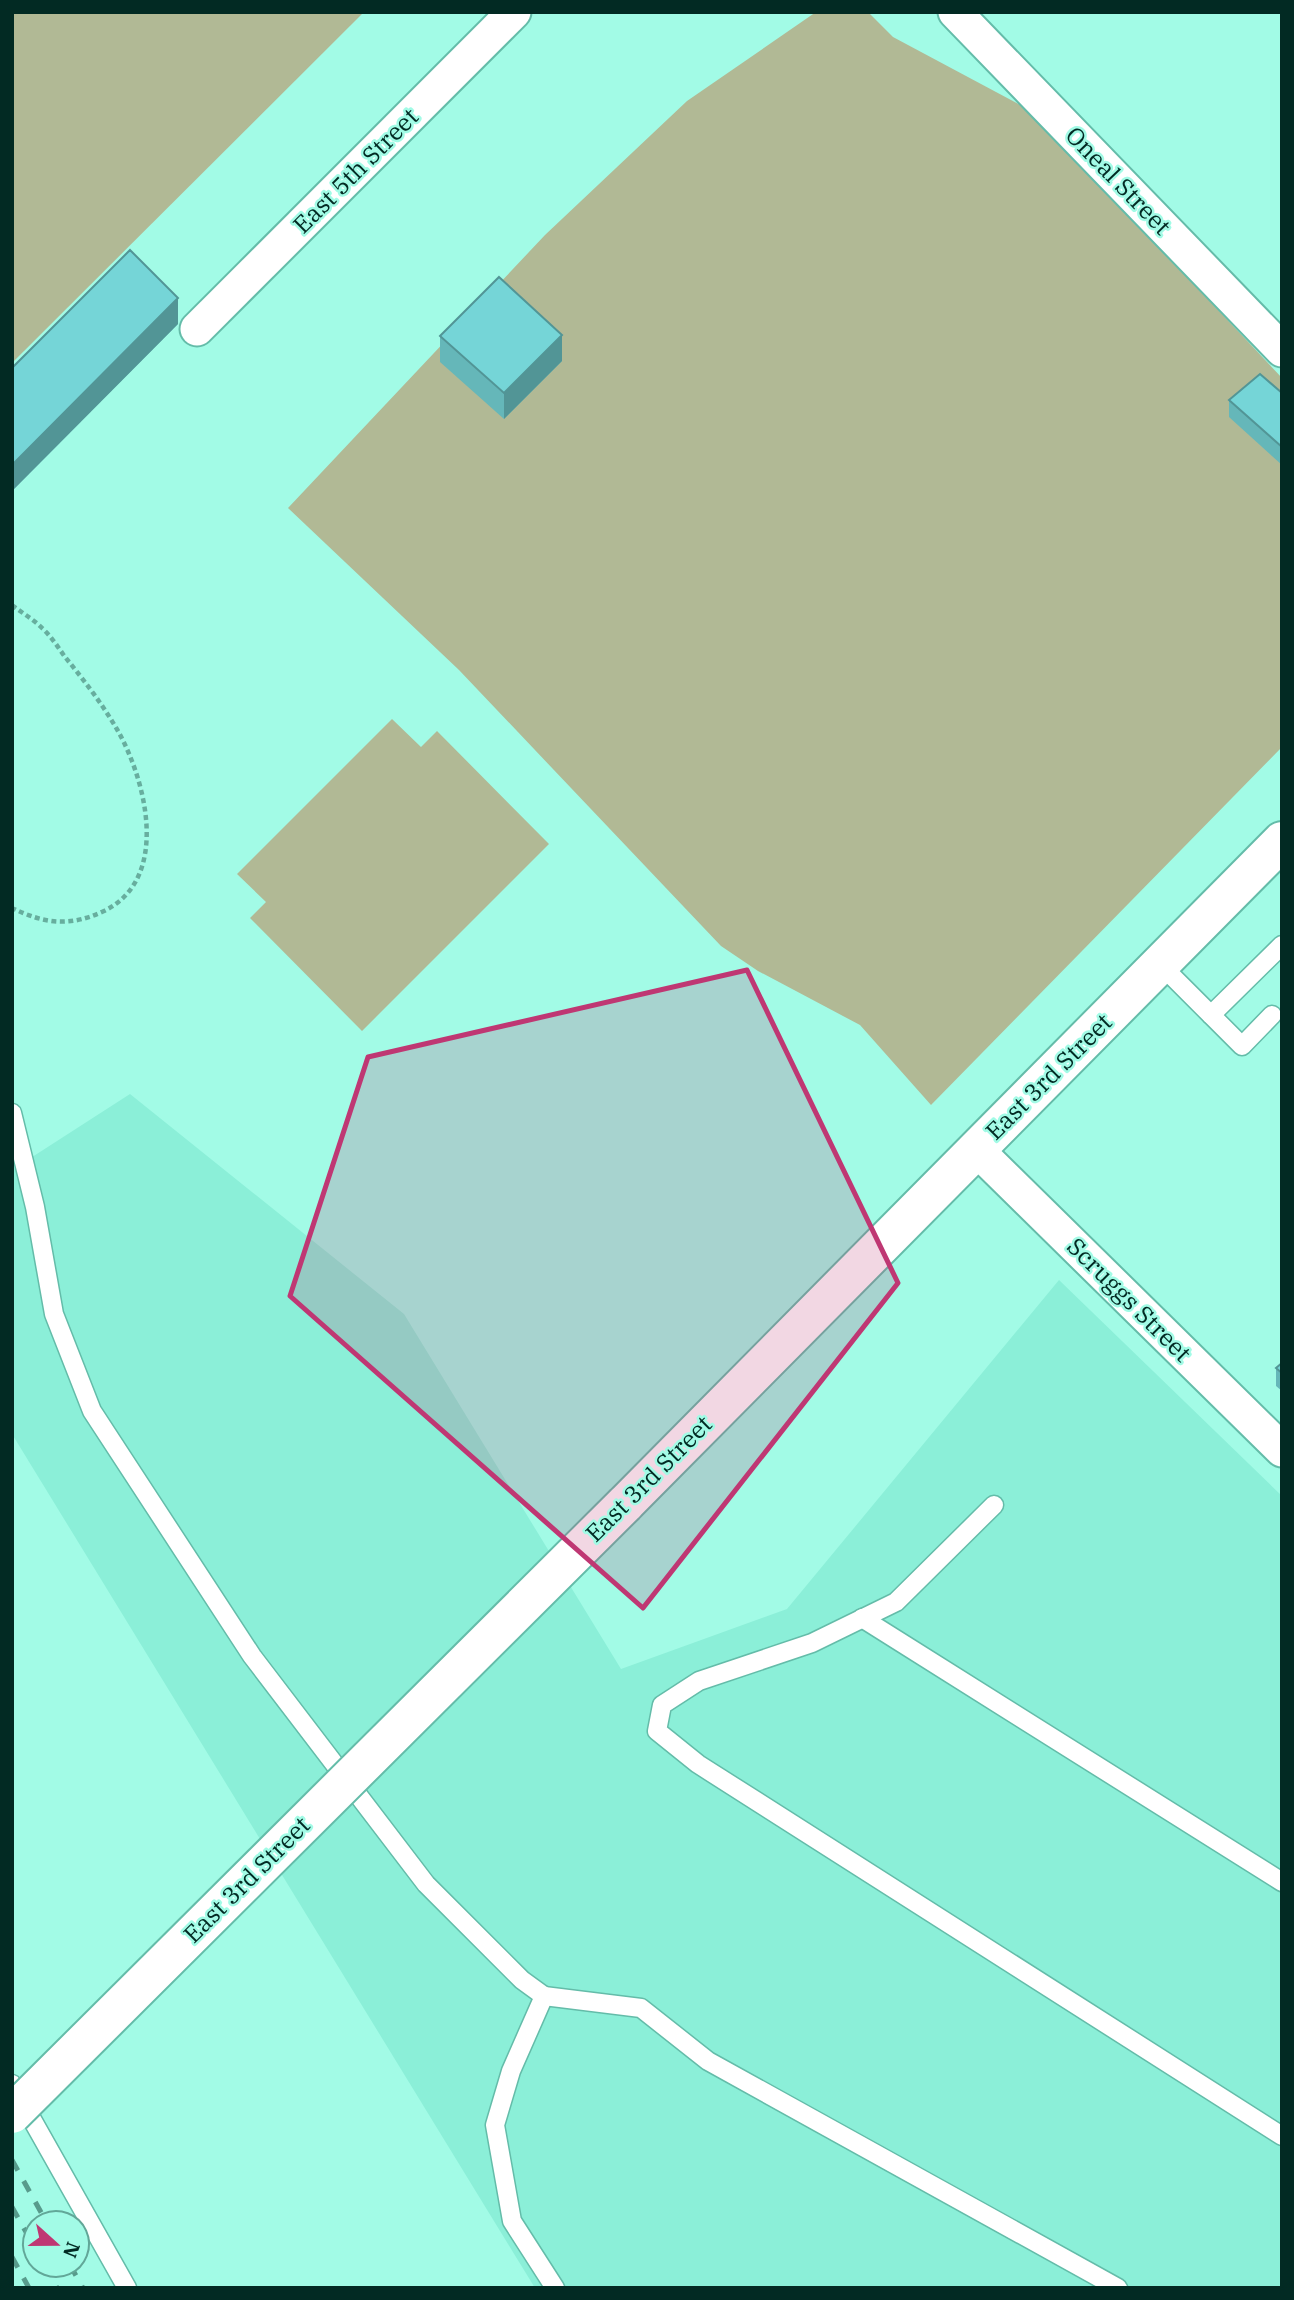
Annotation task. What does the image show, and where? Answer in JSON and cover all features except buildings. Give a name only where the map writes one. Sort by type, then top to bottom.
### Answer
[{"type":"main road","name":"East 3rd Street","points":[[12,2114],[625,1504],[1282,841]]},
{"type":"street","name":"East 5th Street","points":[[197,329],[514,12]]},
{"type":"street","name":"Oneal Street","points":[[955,12],[1282,350]]},
{"type":"street","name":"Scruggs Street","points":[[977,1150],[1282,1450]]},
{"type":"lane","points":[[1211,1015],[1282,945]]},
{"type":"lane","points":[[1160,964],[1242,1046],[1272,1015]]},
{"type":"lane","points":[[12,1113],[18,1127],[35,1207],[54,1314],[92,1411],[252,1656],[426,1884],[522,1980],[544,1996],[641,2008],[708,2061],[1118,2288]]},
{"type":"lane","points":[[994,1505],[896,1602],[812,1643],[699,1681],[662,1705],[657,1731],[698,1764],[1282,2136]]},
{"type":"lane","points":[[862,1618],[1282,1882]]},
{"type":"lane","points":[[544,1996],[510,2071],[495,2124],[512,2221],[555,2288]]},
{"type":"lane","points":[[12,2084],[127,2288]]},
{"type":"path","points":[[12,605],[42,628],[83,679],[118,731],[138,779],[147,822],[145,858],[133,889],[115,905],[88,919],[61,923],[27,916],[12,908]]},
{"type":"highlighted area","points":[[747,970],[898,1283],[643,1608],[290,1296],[368,1057]]},
{"type":"shaded area","points":[[12,12],[364,12],[12,363]]},
{"type":"shaded area","points":[[816,12],[868,12],[893,37],[1026,108],[1282,378],[1282,747],[931,1105],[860,1025],[758,971],[721,946],[459,670],[288,508],[545,235],[687,101]]},
{"type":"shaded area","points":[[392,719],[421,747],[437,731],[549,844],[362,1031],[250,918],[266,902],[237,874]]},
{"type":"shaded area","points":[[130,1094],[404,1314],[621,1669],[787,1609],[1059,1280],[1282,1496],[1282,2288],[535,2288],[12,1434],[12,1170]]},
{"type":"railway","points":[[12,2160],[39,2209]]},
{"type":"railway","points":[[12,2207],[21,2223]]},
{"type":"railway","points":[[12,2257],[29,2288]]},
{"type":"railway","points":[[52,2279],[57,2288]]},
{"type":"railway","points":[[78,2279],[83,2288]]}]
